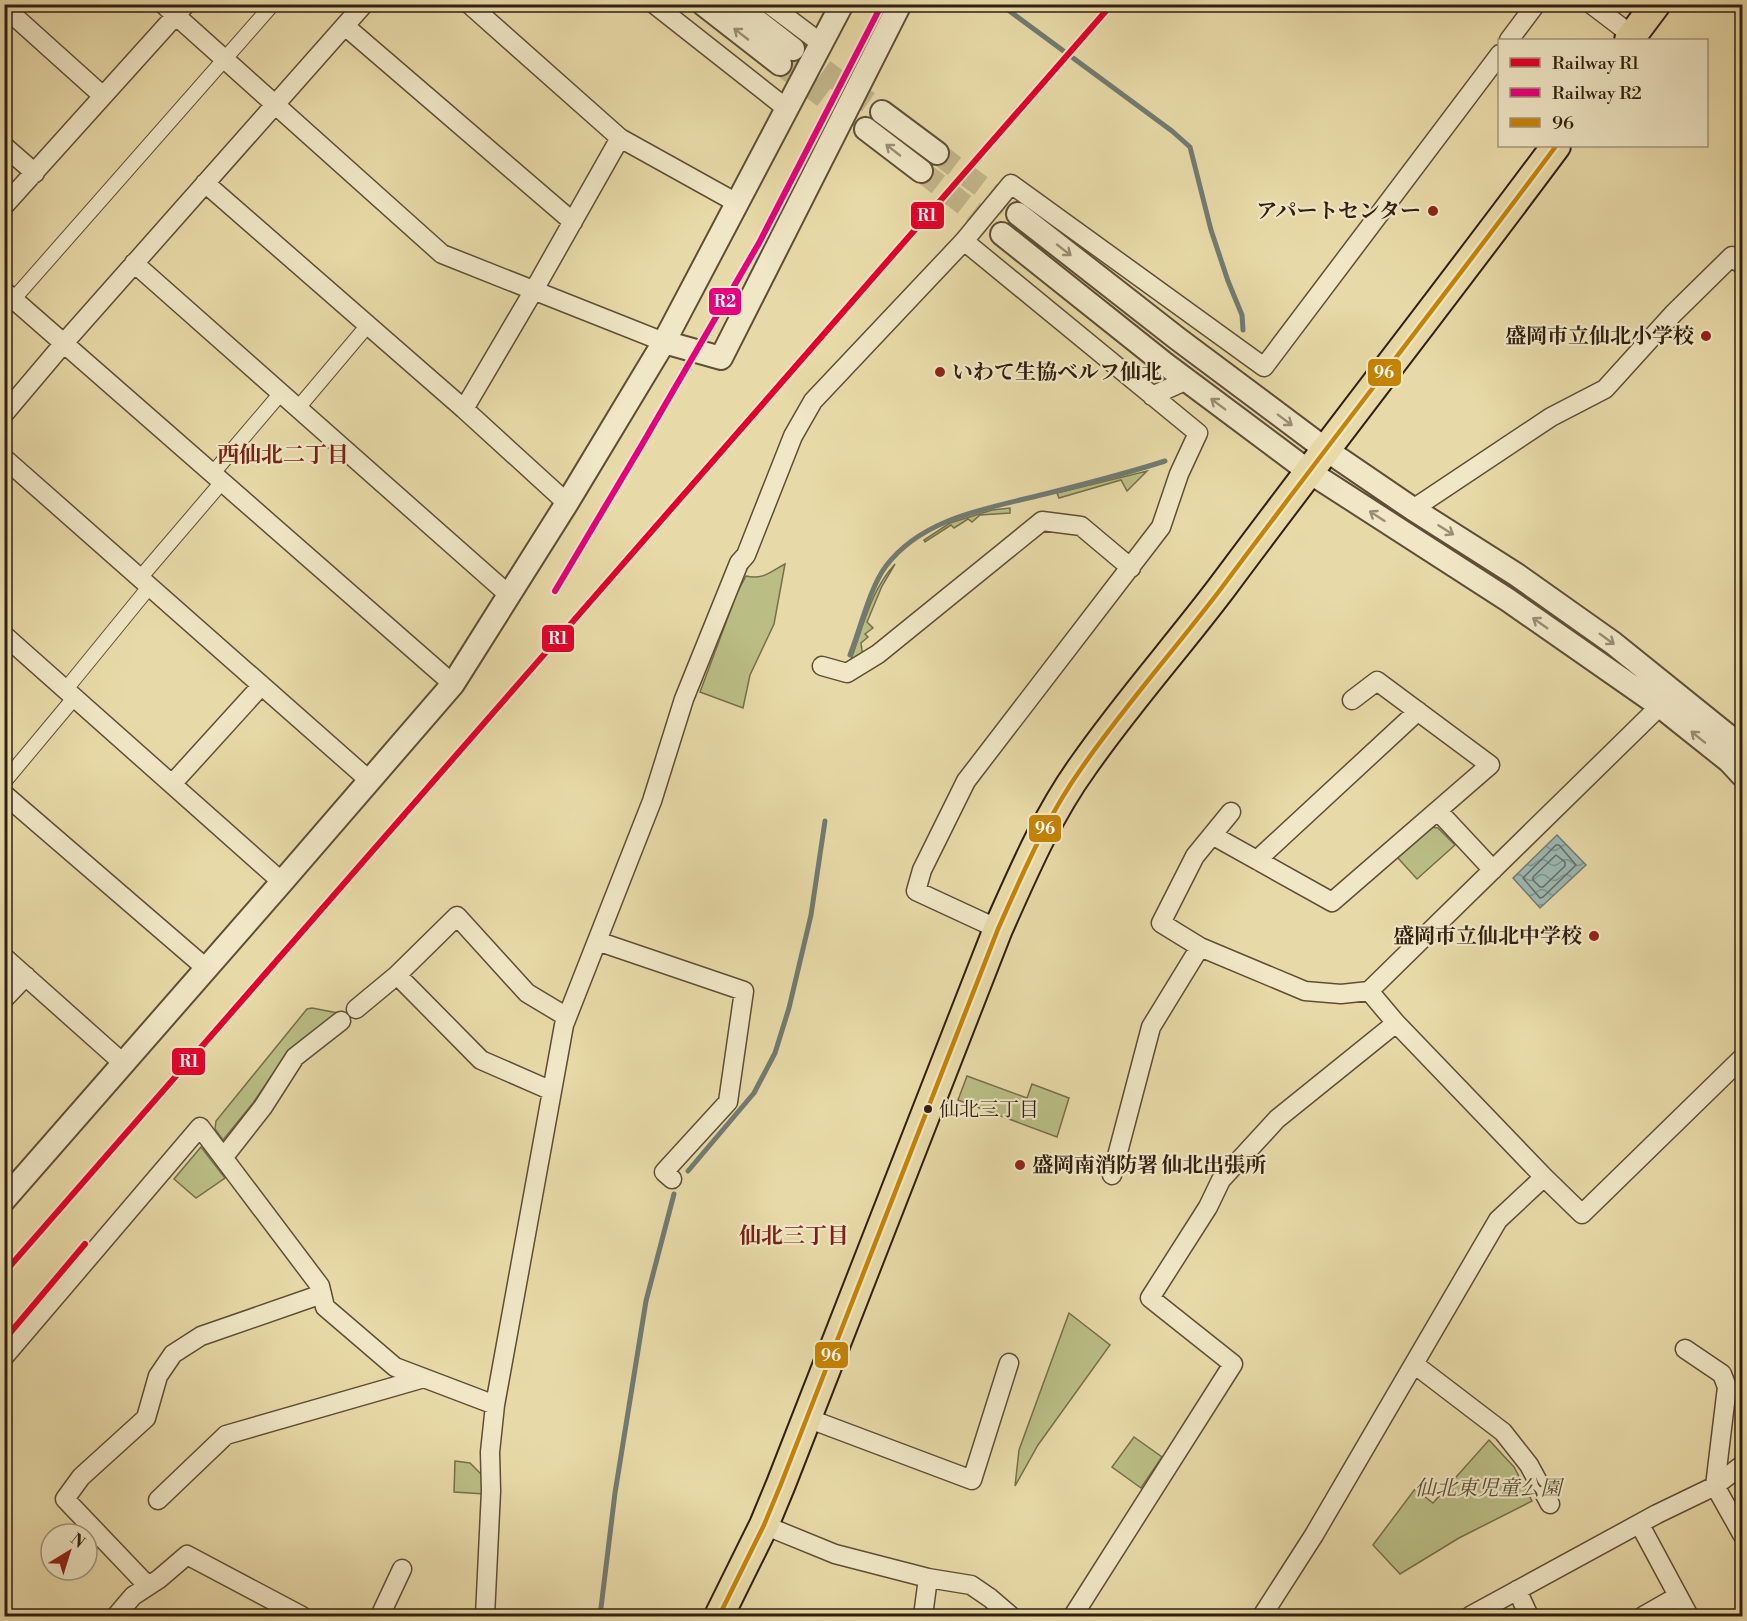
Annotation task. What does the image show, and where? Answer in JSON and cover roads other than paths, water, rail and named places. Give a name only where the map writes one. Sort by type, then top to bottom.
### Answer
[{"type":"main road","points":[[1631,38],[1656,4]]},
{"type":"main road","points":[[719,1617],[764,1525],[999,929],[1052,814],[1082,766],[1221,589],[1316,460],[1436,307],[1555,147]]},
{"type":"street","points":[[273,4],[8,300],[64,343],[453,684]]},
{"type":"street","points":[[4,414],[134,263],[364,4]]},
{"type":"street","points":[[469,4],[620,138],[737,203]]},
{"type":"street","points":[[654,4],[786,108]]},
{"type":"street","points":[[703,4],[787,56],[735,4]]},
{"type":"street","points":[[769,4],[822,44]]},
{"type":"street","points":[[4,1200],[453,684],[567,503],[664,342],[842,4]]},
{"type":"street","points":[[4,206],[104,96],[175,8],[225,59],[442,254],[664,342],[721,358],[900,4]]},
{"type":"street","points":[[1510,39],[1536,4]]},
{"type":"street","points":[[1591,4],[1631,38]]},
{"type":"street","points":[[4,7],[104,96]]},
{"type":"street","points":[[345,26],[573,222]]},
{"type":"street","points":[[485,1617],[491,1491],[490,1452],[495,1405],[567,1017],[652,801],[684,699],[739,563],[746,555],[793,436],[813,401],[964,241],[1011,184],[1264,367],[1498,57]]},
{"type":"street","points":[[882,112],[937,153]]},
{"type":"street","points":[[866,129],[921,171]]},
{"type":"street","points":[[464,409],[620,138]]},
{"type":"street","points":[[4,146],[35,173]]},
{"type":"street","points":[[205,183],[464,409],[567,503]]},
{"type":"street","points":[[1018,214],[1196,353],[1316,460],[1413,509],[1517,574],[1594,629],[1741,743]]},
{"type":"street","points":[[1002,234],[1186,380],[1316,460],[1508,600],[1660,706],[1729,761],[1743,775]]},
{"type":"street","points":[[964,241],[1198,433],[1179,474],[1161,527],[966,781],[922,870],[916,891],[999,929]]},
{"type":"street","points":[[1413,509],[1551,417],[1605,389],[1673,314],[1732,256],[1743,265]]},
{"type":"street","points":[[134,263],[509,595]]},
{"type":"street","points":[[298,408],[368,325]]},
{"type":"street","points":[[1196,353],[1213,330]]},
{"type":"street","points":[[1152,396],[1186,380]]},
{"type":"street","points":[[4,782],[70,693],[218,478],[281,393]]},
{"type":"street","points":[[4,458],[369,781]]},
{"type":"street","points":[[822,666],[847,673],[878,654],[1042,521],[1081,526],[1131,568]]},
{"type":"street","points":[[4,635],[282,882]]},
{"type":"street","points":[[1212,834],[1332,902],[1490,765],[1377,681],[1352,700]]},
{"type":"street","points":[[172,784],[261,686]]},
{"type":"street","points":[[1231,812],[1195,856],[1161,923],[1200,947],[1305,991],[1341,994],[1369,991],[1660,706]]},
{"type":"street","points":[[1257,860],[1418,711]]},
{"type":"street","points":[[4,794],[207,969]]},
{"type":"street","points":[[1438,810],[1492,870]]},
{"type":"street","points":[[356,1009],[397,975],[457,916],[526,993],[567,1017]]},
{"type":"street","points":[[597,941],[744,991],[728,1102],[664,1172],[672,1179]]},
{"type":"street","points":[[1112,1175],[1151,1027],[1200,947]]},
{"type":"street","points":[[4,957],[124,1064]]},
{"type":"street","points":[[4,999],[26,975]]},
{"type":"street","points":[[397,975],[481,1060],[552,1091]]},
{"type":"street","points":[[1369,991],[1396,1023],[1544,1178],[1582,1214],[1743,1058]]},
{"type":"street","points":[[223,1158],[262,1107],[295,1057],[341,1021]]},
{"type":"street","points":[[1073,1617],[1233,1364],[1150,1298],[1208,1207],[1221,1180],[1277,1119],[1396,1023]]},
{"type":"street","points":[[4,1357],[200,1127],[320,1286],[325,1307],[395,1367],[495,1405]]},
{"type":"street","points":[[1262,1617],[1314,1535],[1498,1221],[1544,1178]]},
{"type":"street","points":[[147,1586],[65,1499],[81,1477],[146,1418],[158,1376],[173,1354],[201,1336],[322,1294]]},
{"type":"street","points":[[1685,1349],[1722,1374],[1727,1387],[1715,1486],[1743,1534]]},
{"type":"street","points":[[807,1418],[972,1480],[1010,1363]]},
{"type":"street","points":[[1414,1364],[1503,1432],[1528,1465],[1550,1504]]},
{"type":"street","points":[[158,1500],[226,1435],[424,1378]]},
{"type":"street","points":[[1470,1617],[1657,1514],[1715,1486],[1743,1465]]},
{"type":"street","points":[[764,1525],[835,1554],[928,1578],[970,1585],[990,1598],[1011,1617]]},
{"type":"street","points":[[1640,1525],[1689,1617]]},
{"type":"street","points":[[116,1617],[133,1596],[187,1555],[302,1617]]},
{"type":"street","points":[[380,1617],[402,1569]]},
{"type":"street","points":[[923,1617],[928,1578]]},
{"type":"street","points":[[1517,1590],[1529,1617]]},
{"type":"street","points":[[1642,1617],[1678,1596]]},
{"type":"water","points":[[1557,835],[1586,865],[1540,908],[1513,878]]},
{"type":"waterway","points":[[1000,4],[1172,131],[1190,147],[1211,230],[1242,315],[1243,330]]},
{"type":"waterway","points":[[850,655],[880,575],[901,549],[919,536],[938,525],[980,510],[1105,479],[1165,461]]},
{"type":"waterway","points":[[688,1171],[754,1093],[775,1053],[789,1008],[811,915],[825,821]]},
{"type":"waterway","points":[[600,1616],[615,1493],[646,1301],[674,1194]]},
{"type":"tunnel","points":[[797,51],[882,112]]},
{"type":"tunnel","points":[[780,64],[866,129]]},
{"type":"tunnel","points":[[937,153],[1018,214]]},
{"type":"tunnel","points":[[921,171],[1002,234]]},
{"type":"rail line","name":"R2","points":[[555,591],[759,243],[882,4]]},
{"type":"rail line","name":"R1","points":[[4,1273],[1112,4]]},
{"type":"rail line","name":"R1","points":[[4,1340],[85,1244]]},
{"type":"place","name":"アパートセンター","points":[[1433,211]]},
{"type":"place","name":"盛岡市立仙北小学校","points":[[1706,336]]},
{"type":"place","name":"いわて生協ベルフ仙北","points":[[940,372]]},
{"type":"place","name":"盛岡市立仙北中学校","points":[[1594,936]]},
{"type":"place","name":"仙北三丁目","points":[[928,1109]]},
{"type":"place","name":"盛岡南消防署 仙北出張所","points":[[1020,1165]]},
{"type":"district","name":"西仙北二丁目","points":[[283,454]]},
{"type":"district","name":"仙北三丁目","points":[[794,1235]]},
{"type":"park label","name":"仙北東児童公園","points":[[1488,1488]]}]
